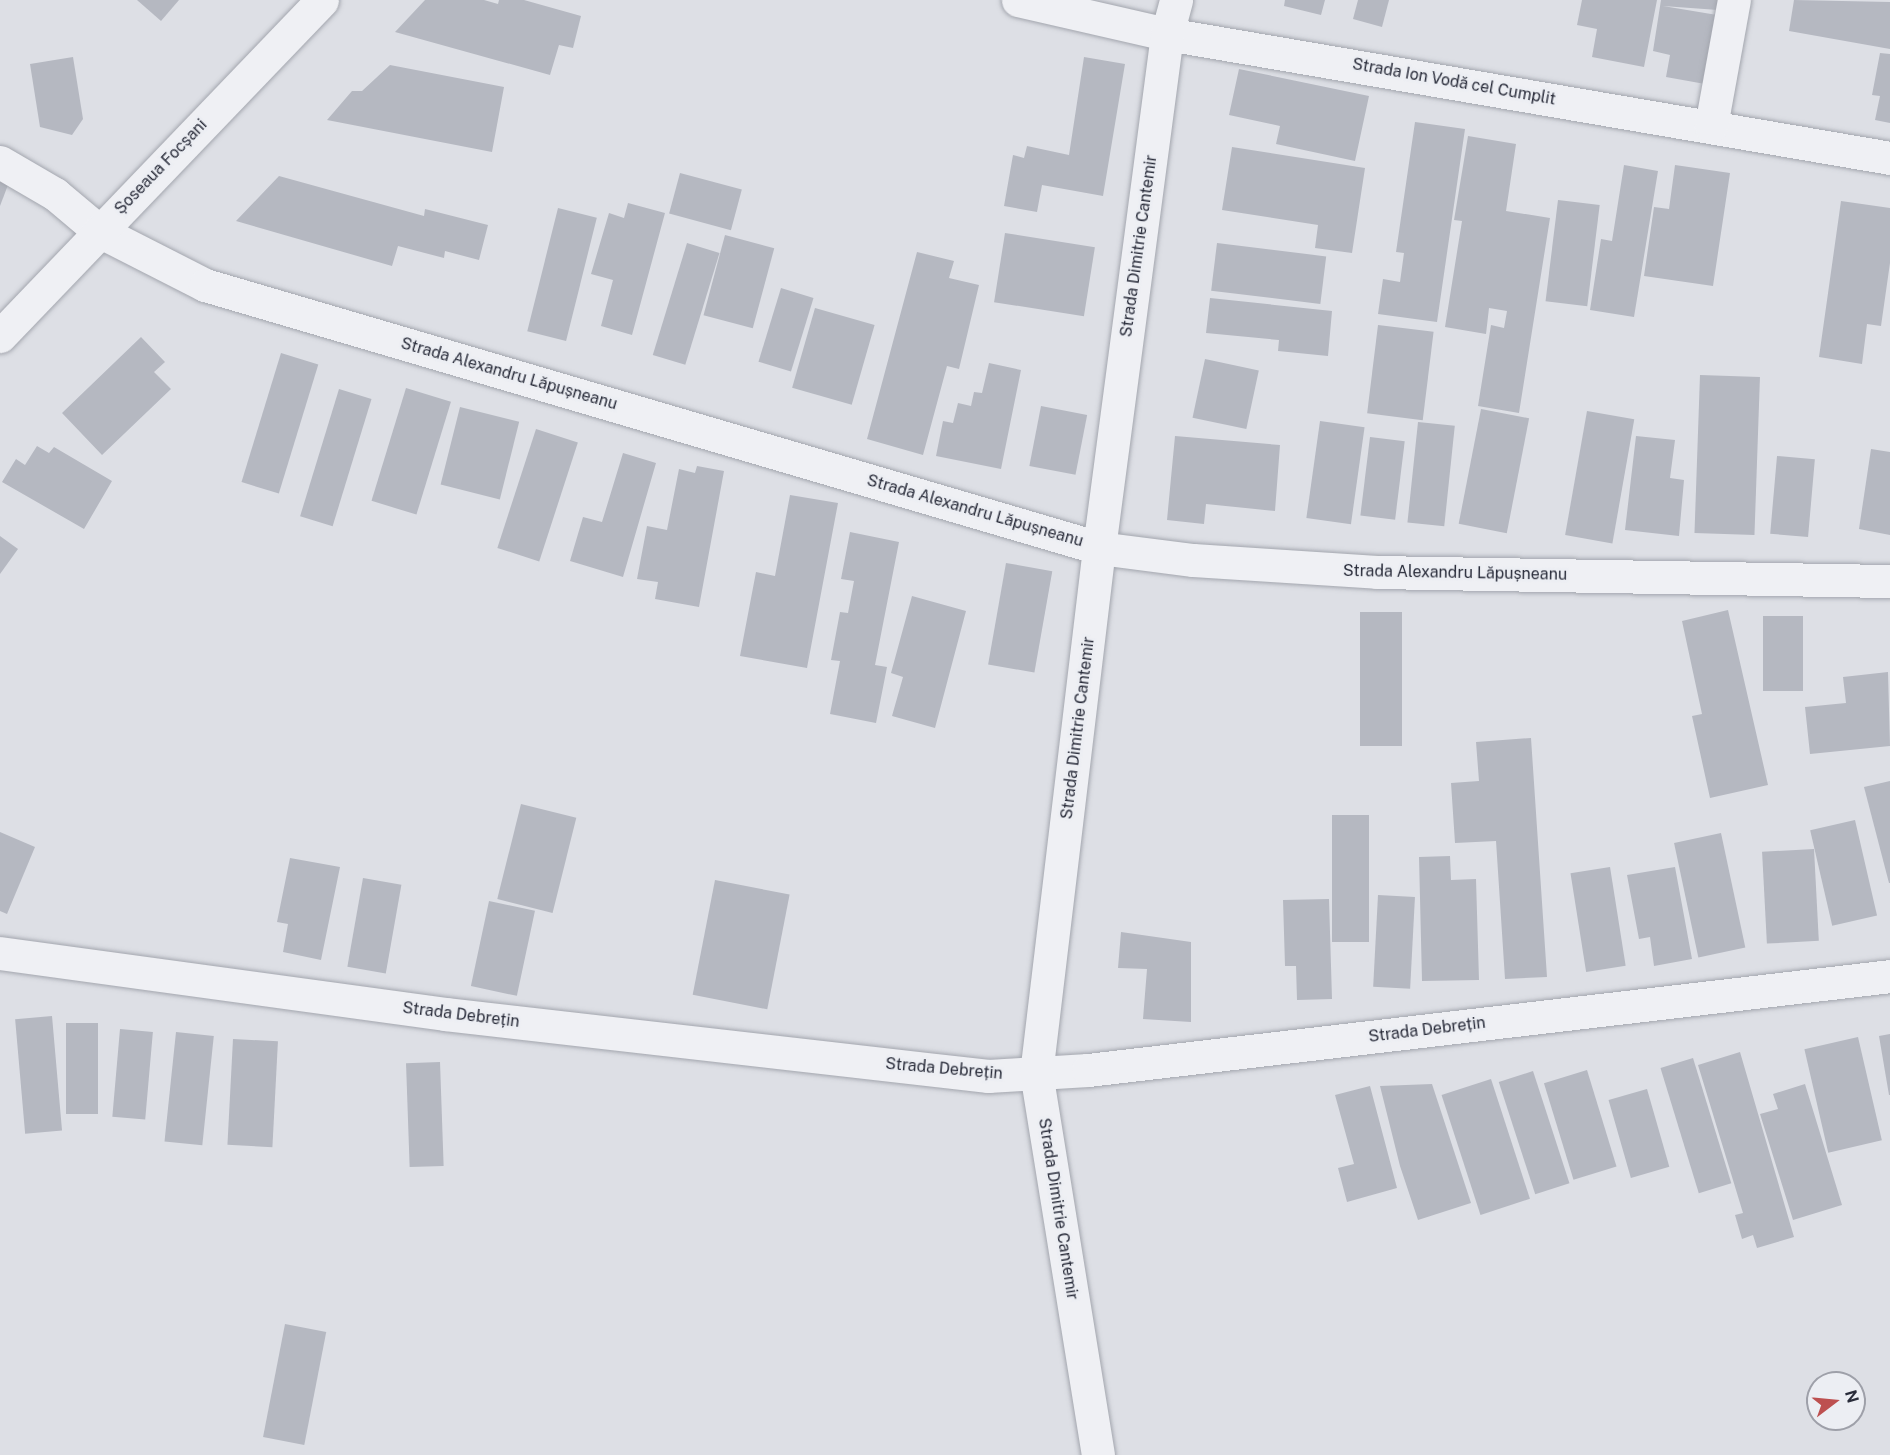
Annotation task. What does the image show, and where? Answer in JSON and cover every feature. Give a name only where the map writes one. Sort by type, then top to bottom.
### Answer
[{"type":"street","name":"Șoseaua Focșani","points":[[0,336],[322,0]]},
{"type":"street","name":"Strada Ion Vodă cel Cumplit","points":[[1018,0],[1167,34],[1890,158]]},
{"type":"street","name":"Strada Dimitrie Cantemir","points":[[1088,1455],[1036,1074],[1099,548],[1167,34],[1176,0]]},
{"type":"street","points":[[1711,126],[1734,0]]},
{"type":"street","name":"Strada Alexandru Lăpușneanu","points":[[0,162],[55,194],[99,231],[205,285],[1099,548],[1193,560],[1377,572],[1890,581]]},
{"type":"street","name":"Strada Debrețin","points":[[0,953],[445,1014],[988,1076],[1036,1074],[1890,976]]},
{"type":"building","points":[[137,0],[179,0],[161,21]]},
{"type":"building","points":[[425,0],[484,0],[498,4],[499,0],[524,0],[581,16],[573,48],[559,45],[550,75],[395,32]]},
{"type":"building","points":[[1285,0],[1325,0],[1321,15],[1284,6]]},
{"type":"building","points":[[1358,0],[1389,0],[1382,27],[1353,19]]},
{"type":"building","points":[[1582,0],[1657,0],[1644,67],[1592,57],[1597,29],[1577,25]]},
{"type":"building","points":[[1661,0],[1719,0],[1718,10],[1663,6],[1717,15],[1705,84],[1666,77],[1670,55],[1653,51]]},
{"type":"building","points":[[1794,0],[1890,2],[1890,49],[1789,31]]},
{"type":"building","points":[[1880,53],[1890,54],[1890,123],[1875,120],[1880,96],[1872,95]]},
{"type":"building","points":[[73,57],[83,119],[72,135],[40,127],[30,64]]},
{"type":"building","points":[[1084,57],[1125,64],[1103,196],[1042,185],[1037,212],[1004,206],[1013,155],[1024,158],[1027,146],[1069,155]]},
{"type":"building","points":[[390,65],[504,87],[492,152],[327,120],[352,91],[362,91]]},
{"type":"building","points":[[1239,69],[1369,96],[1355,161],[1276,144],[1280,126],[1229,115]]},
{"type":"building","points":[[1415,122],[1465,129],[1437,322],[1378,314],[1383,279],[1400,282],[1404,253],[1396,252]]},
{"type":"building","points":[[1468,136],[1516,144],[1506,211],[1550,218],[1519,413],[1478,406],[1491,325],[1504,328],[1507,311],[1489,308],[1486,334],[1445,327],[1462,221],[1454,220]]},
{"type":"building","points":[[1232,147],[1365,168],[1352,253],[1315,248],[1318,225],[1222,210]]},
{"type":"building","points":[[1624,165],[1658,171],[1634,317],[1590,310],[1601,239],[1612,241]]},
{"type":"building","points":[[1675,165],[1730,173],[1713,286],[1644,276],[1654,207],[1669,209]]},
{"type":"building","points":[[0,172],[11,177],[0,206]]},
{"type":"building","points":[[680,173],[742,190],[731,230],[669,214]]},
{"type":"building","points":[[279,176],[424,216],[425,209],[488,225],[479,260],[445,251],[444,258],[398,246],[392,266],[236,221]]},
{"type":"building","points":[[1558,200],[1600,205],[1587,306],[1546,301]]},
{"type":"building","points":[[1841,201],[1890,208],[1890,263],[1881,326],[1867,324],[1862,364],[1819,357]]},
{"type":"building","points":[[628,203],[665,213],[632,335],[601,326],[613,280],[591,274],[609,213],[624,218]]},
{"type":"building","points":[[558,208],[597,218],[566,341],[527,331]]},
{"type":"building","points":[[1005,233],[1095,247],[1084,316],[994,302]]},
{"type":"building","points":[[725,235],[774,248],[753,328],[704,315]]},
{"type":"building","points":[[687,243],[720,253],[685,365],[653,355]]},
{"type":"building","points":[[1217,243],[1326,256],[1320,304],[1211,291]]},
{"type":"building","points":[[917,252],[954,261],[949,278],[979,285],[959,369],[947,366],[923,455],[867,439]]},
{"type":"building","points":[[781,288],[814,298],[791,372],[758,362]]},
{"type":"building","points":[[1210,298],[1332,311],[1328,356],[1278,351],[1279,340],[1206,333]]},
{"type":"building","points":[[815,308],[875,325],[852,405],[792,388]]},
{"type":"building","points":[[1378,325],[1434,332],[1423,420],[1367,413]]},
{"type":"building","points":[[141,337],[165,362],[154,372],[171,389],[102,455],[62,413]]},
{"type":"building","points":[[281,353],[318,364],[279,494],[242,482]]},
{"type":"building","points":[[1205,359],[1259,370],[1246,429],[1193,418]]},
{"type":"building","points":[[989,363],[1021,370],[1001,469],[936,456],[943,421],[953,423],[958,403],[971,406],[974,392],[982,393]]},
{"type":"building","points":[[1700,375],[1760,377],[1754,535],[1694,533]]},
{"type":"building","points":[[406,388],[451,402],[416,515],[372,501]]},
{"type":"building","points":[[339,389],[372,399],[333,526],[300,516]]},
{"type":"building","points":[[1041,406],[1087,415],[1075,475],[1029,466]]},
{"type":"building","points":[[460,407],[519,422],[500,499],[441,485]]},
{"type":"building","points":[[1481,409],[1529,418],[1507,533],[1459,524]]},
{"type":"building","points":[[1587,411],[1634,419],[1612,543],[1565,535]]},
{"type":"building","points":[[1320,421],[1365,427],[1351,524],[1306,518]]},
{"type":"building","points":[[1418,422],[1455,426],[1444,526],[1407,522]]},
{"type":"building","points":[[536,429],[578,443],[539,561],[497,548]]},
{"type":"building","points":[[1175,436],[1280,445],[1275,511],[1206,504],[1204,524],[1167,520]]},
{"type":"building","points":[[1636,436],[1675,440],[1670,478],[1684,480],[1679,536],[1625,530]]},
{"type":"building","points":[[1370,437],[1405,441],[1395,520],[1360,515]]},
{"type":"building","points":[[37,446],[49,453],[54,447],[112,481],[84,529],[2,482],[16,459],[25,465]]},
{"type":"building","points":[[1871,449],[1890,452],[1890,535],[1859,529]]},
{"type":"building","points":[[623,453],[656,463],[623,577],[570,561],[583,517],[602,522]]},
{"type":"building","points":[[1777,456],[1815,459],[1808,537],[1770,534]]},
{"type":"building","points":[[697,466],[724,471],[699,607],[655,599],[658,582],[637,579],[647,526],[667,530],[679,469],[695,473]]},
{"type":"building","points":[[790,495],[838,503],[807,668],[740,656],[756,572],[775,576]]},
{"type":"building","points":[[850,532],[899,542],[875,665],[887,667],[876,723],[830,714],[840,661],[831,660],[840,612],[848,613],[854,581],[841,579]]},
{"type":"building","points":[[0,536],[18,549],[0,574]]},
{"type":"building","points":[[1006,563],[1052,571],[1034,673],[988,664]]},
{"type":"building","points":[[912,596],[966,611],[935,728],[892,716],[903,677],[891,673]]},
{"type":"building","points":[[1728,610],[1768,785],[1710,798],[1692,716],[1702,714],[1682,621]]},
{"type":"building","points":[[1360,612],[1402,612],[1402,746],[1360,746]]},
{"type":"building","points":[[1763,616],[1803,616],[1803,691],[1763,691]]},
{"type":"building","points":[[1888,672],[1890,746],[1810,754],[1805,707],[1846,703],[1843,677]]},
{"type":"building","points":[[1531,738],[1547,977],[1505,979],[1496,841],[1455,843],[1451,783],[1479,781],[1476,742]]},
{"type":"building","points":[[1890,781],[1890,883],[1889,883],[1864,787]]},
{"type":"building","points":[[521,804],[576,818],[553,913],[497,899]]},
{"type":"building","points":[[1332,815],[1369,815],[1369,942],[1332,942]]},
{"type":"building","points":[[1855,820],[1877,915],[1832,926],[1810,830]]},
{"type":"building","points":[[0,832],[35,847],[7,914],[0,911]]},
{"type":"building","points":[[1721,833],[1745,947],[1698,957],[1674,843]]},
{"type":"building","points":[[1814,849],[1819,941],[1767,944],[1762,852]]},
{"type":"building","points":[[1450,856],[1451,880],[1476,879],[1479,980],[1422,981],[1419,857]]},
{"type":"building","points":[[290,858],[340,867],[321,960],[283,952],[288,924],[277,922]]},
{"type":"building","points":[[1610,867],[1626,966],[1586,972],[1570,873]]},
{"type":"building","points":[[1675,867],[1692,959],[1654,966],[1650,937],[1639,939],[1627,875]]},
{"type":"building","points":[[363,878],[401,885],[386,973],[347,967]]},
{"type":"building","points":[[715,880],[790,895],[767,1009],[693,995]]},
{"type":"building","points":[[1378,895],[1415,897],[1410,989],[1373,987]]},
{"type":"building","points":[[1329,899],[1332,999],[1297,1000],[1296,966],[1285,966],[1283,900]]},
{"type":"building","points":[[489,901],[535,911],[517,996],[471,986]]},
{"type":"building","points":[[1121,932],[1191,942],[1191,1022],[1143,1019],[1147,969],[1118,968]]},
{"type":"building","points":[[52,1016],[62,1131],[25,1134],[15,1019]]},
{"type":"building","points":[[66,1023],[98,1023],[98,1114],[66,1114]]},
{"type":"building","points":[[120,1029],[153,1032],[145,1120],[112,1117]]},
{"type":"building","points":[[176,1032],[214,1036],[202,1145],[165,1141]]},
{"type":"building","points":[[1890,1034],[1890,1095],[1889,1095],[1879,1036]]},
{"type":"building","points":[[1858,1037],[1882,1140],[1828,1153],[1804,1049]]},
{"type":"building","points":[[233,1039],[278,1041],[272,1147],[227,1145]]},
{"type":"building","points":[[1740,1052],[1794,1237],[1757,1248],[1753,1235],[1742,1239],[1735,1215],[1743,1213],[1698,1065]]},
{"type":"building","points":[[1693,1058],[1731,1183],[1699,1193],[1660,1068]]},
{"type":"building","points":[[440,1062],[444,1166],[410,1167],[406,1063]]},
{"type":"building","points":[[1587,1070],[1617,1167],[1573,1180],[1544,1083]]},
{"type":"building","points":[[1533,1071],[1569,1183],[1535,1194],[1499,1082]]},
{"type":"building","points":[[1491,1079],[1530,1199],[1480,1215],[1442,1095]]},
{"type":"building","points":[[1432,1084],[1471,1203],[1418,1220],[1400,1166],[1380,1086]]},
{"type":"building","points":[[1805,1084],[1842,1205],[1793,1220],[1760,1114],[1778,1109],[1773,1094]]},
{"type":"building","points":[[1370,1086],[1397,1188],[1347,1202],[1338,1168],[1354,1164],[1335,1095]]},
{"type":"building","points":[[1647,1089],[1669,1167],[1631,1178],[1609,1100]]},
{"type":"building","points":[[285,1324],[326,1332],[304,1445],[263,1437]]}]
